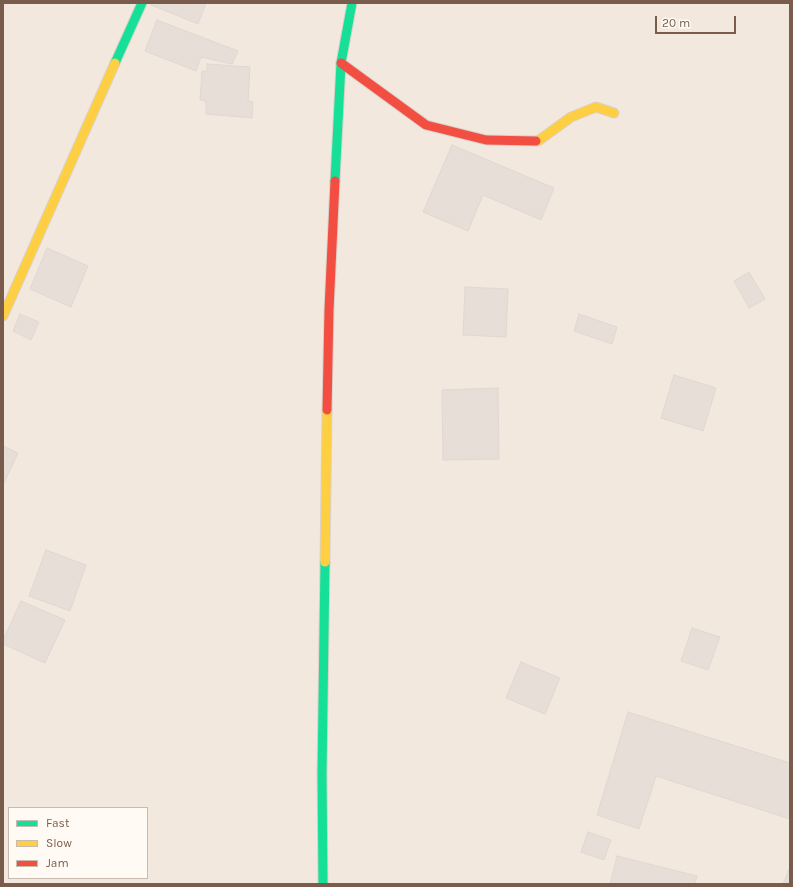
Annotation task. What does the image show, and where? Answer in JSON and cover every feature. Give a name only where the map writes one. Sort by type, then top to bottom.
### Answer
[{"type":"main road","points":[[3,316],[142,3]]},
{"type":"main road","points":[[322,884],[322,774],[329,310],[341,63],[352,3]]},
{"type":"main road","points":[[341,63],[426,125],[486,140],[538,141],[571,117],[596,107],[614,113]]},
{"type":"shaded area","points":[[3,3],[790,3],[790,884],[3,884]]},
{"type":"building","points":[[152,3],[206,3],[198,24],[151,5]]},
{"type":"building","points":[[157,20],[238,51],[232,64],[201,57],[196,71],[145,51]]},
{"type":"building","points":[[207,64],[250,67],[248,101],[253,102],[252,118],[206,114],[206,101],[200,100],[202,71],[207,71]]},
{"type":"building","points":[[452,145],[554,188],[541,220],[483,195],[468,231],[423,212]]},
{"type":"building","points":[[47,248],[88,266],[71,307],[30,289]]},
{"type":"building","points":[[749,272],[765,299],[749,308],[734,281]]},
{"type":"building","points":[[465,287],[508,289],[506,337],[463,335]]},
{"type":"building","points":[[20,314],[39,322],[31,340],[13,331]]},
{"type":"building","points":[[579,314],[617,327],[612,344],[574,331]]},
{"type":"building","points":[[674,375],[716,388],[703,431],[661,418]]},
{"type":"building","points":[[498,388],[499,459],[443,460],[442,390]]},
{"type":"building","points":[[3,446],[18,453],[3,485]]},
{"type":"building","points":[[46,550],[86,565],[70,611],[29,596]]},
{"type":"building","points":[[21,601],[65,620],[45,663],[3,644],[3,640]]},
{"type":"building","points":[[692,628],[720,637],[708,670],[681,661]]},
{"type":"building","points":[[521,662],[560,678],[545,714],[506,698]]},
{"type":"building","points":[[628,712],[790,763],[790,819],[656,776],[639,829],[597,815]]},
{"type":"building","points":[[588,832],[611,840],[604,860],[581,852]]},
{"type":"building","points":[[617,856],[697,876],[695,884],[610,884]]},
{"type":"building","points":[[790,867],[790,884],[783,884]]},
{"type":"traffic: fast","points":[[115,63],[142,3]]},
{"type":"traffic: fast","points":[[335,181],[341,63],[352,3]]},
{"type":"traffic: fast","points":[[323,884],[322,774],[325,562]]},
{"type":"traffic: slow","points":[[3,316],[115,63]]},
{"type":"traffic: slow","points":[[536,141],[571,117],[596,107],[614,113]]},
{"type":"traffic: slow","points":[[325,562],[327,410]]},
{"type":"traffic: jam","points":[[341,63],[426,125],[486,140],[536,141]]},
{"type":"traffic: jam","points":[[327,410],[329,310],[335,181]]}]
